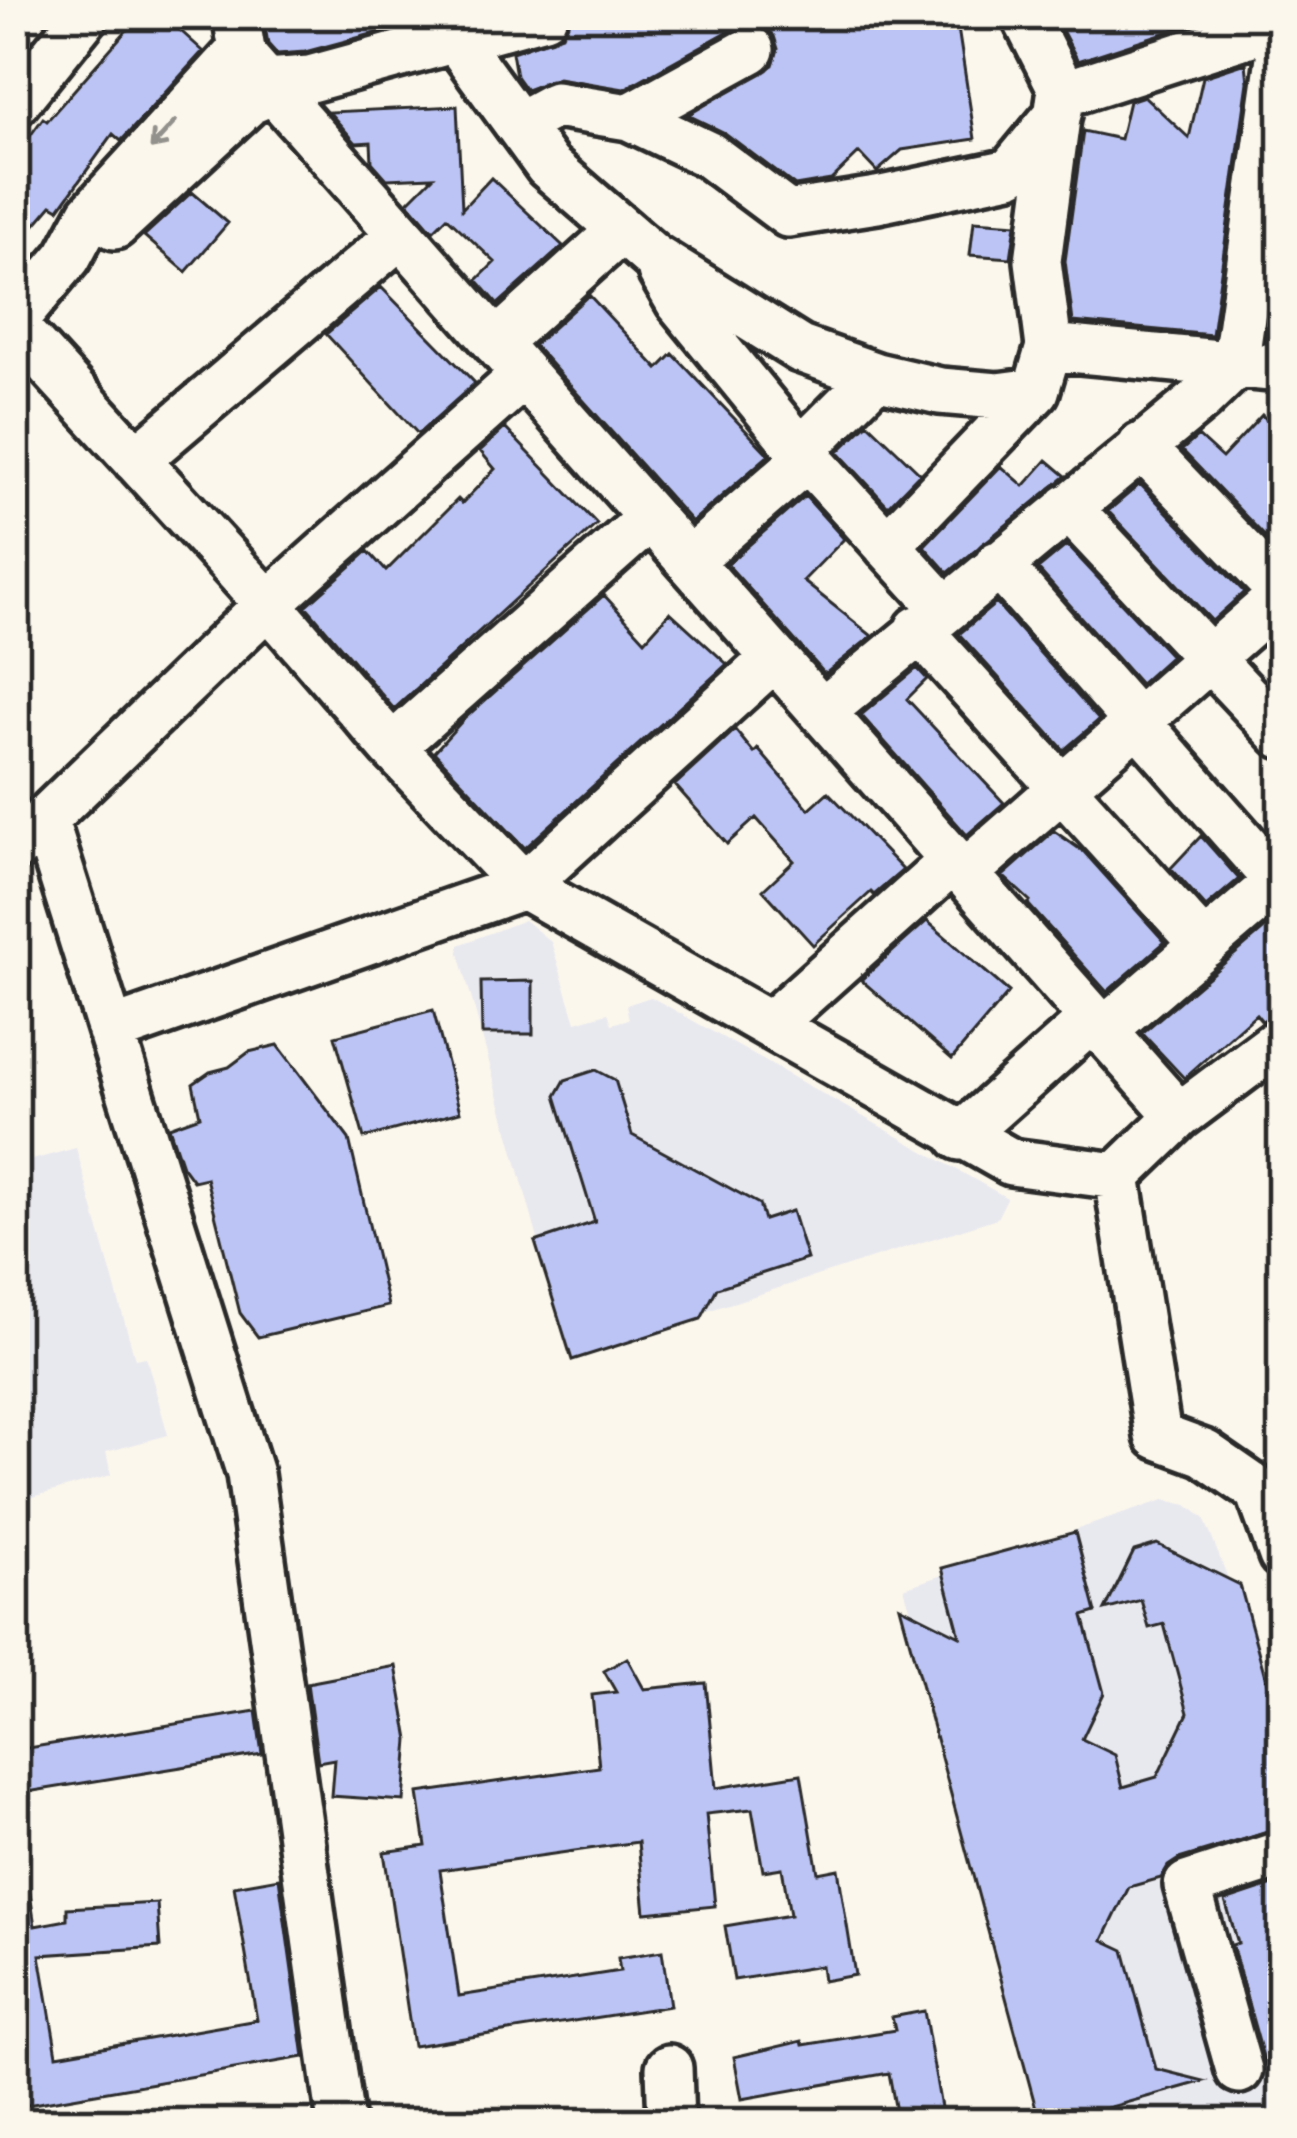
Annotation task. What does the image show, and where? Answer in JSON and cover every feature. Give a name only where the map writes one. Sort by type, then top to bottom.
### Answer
[{"type":"street","points":[[15,103],[86,15]]},
{"type":"street","points":[[254,59],[310,79],[544,15]]},
{"type":"street","points":[[887,546],[1036,391],[1048,347],[1038,261],[1061,88],[1024,15]]},
{"type":"street","points":[[518,125],[555,104],[629,117],[710,155],[788,214],[1010,172],[1058,114],[1063,94],[1282,23]]},
{"type":"street","points":[[822,712],[1235,366],[1282,37]]},
{"type":"street","points":[[457,41],[548,166],[637,243],[800,349],[876,376],[940,391],[998,396],[1036,391]]},
{"type":"street","points":[[629,117],[751,50]]},
{"type":"street","points":[[254,59],[400,235],[1179,1116]]},
{"type":"street","points":[[254,59],[250,100],[118,224],[68,257],[15,323],[392,747],[524,886],[1011,1162],[1117,1176]]},
{"type":"street","points":[[136,460],[400,235]]},
{"type":"street","points":[[341,2123],[250,1474],[111,1031],[30,835],[510,359],[637,243]]},
{"type":"street","points":[[637,243],[804,454],[887,546],[931,619],[1062,788],[1204,945]]},
{"type":"street","points":[[1048,347],[1282,369]]},
{"type":"street","points":[[689,561],[804,454],[876,376]]},
{"type":"street","points":[[771,1024],[1062,788],[1282,594],[1142,446]]},
{"type":"street","points":[[1068,507],[1282,734]]},
{"type":"street","points":[[392,747],[650,518]]},
{"type":"street","points":[[959,1136],[1280,880],[998,564]]},
{"type":"street","points":[[111,1031],[524,886],[774,658]]},
{"type":"street","points":[[1117,1176],[1179,1116],[1282,1039]]},
{"type":"street","points":[[1117,1176],[1157,1436],[1204,1453],[1259,1491],[1282,1555]]},
{"type":"street","points":[[1239,2070],[1187,1885],[1282,1854]]},
{"type":"street","points":[[669,2068],[671,2123]]},
{"type":"shaded area","points":[[524,920],[551,942],[576,1022],[608,1013],[612,1024],[629,1019],[626,1005],[651,997],[1007,1198],[997,1218],[570,1355],[459,953],[459,945]]},
{"type":"shaded area","points":[[23,1130],[32,1160],[76,1148],[135,1359],[146,1357],[168,1435],[106,1452],[111,1475],[15,1502],[15,1132]]},
{"type":"shaded area","points":[[1164,1500],[1187,1505],[1204,1518],[1237,1601],[1282,1741],[1282,2123],[1064,2123],[904,1588]]},
{"type":"building","points":[[140,15],[163,15],[203,51],[121,141],[113,134],[59,209],[52,205],[15,248],[15,157],[43,118],[47,121]]},
{"type":"building","points":[[263,15],[435,17],[305,52],[277,54],[268,44]]},
{"type":"building","points":[[570,15],[956,15],[975,139],[902,150],[877,172],[859,153],[831,180],[795,186],[725,133],[688,115],[773,65],[778,49],[766,28],[753,23],[738,26],[624,89],[558,78],[526,90],[516,76],[512,52],[562,35]]},
{"type":"building","points":[[1054,15],[1219,15],[1078,61]]},
{"type":"building","points":[[1246,63],[1248,82],[1212,335],[1073,322],[1065,261],[1083,131],[1120,139],[1129,101],[1144,96],[1189,138],[1203,77]]},
{"type":"building","points":[[457,106],[462,209],[491,178],[563,246],[498,304],[477,280],[495,262],[447,217],[433,231],[408,202],[433,177],[387,179],[372,162],[371,142],[356,143],[329,112]]},
{"type":"building","points":[[192,192],[228,223],[186,272],[144,236]]},
{"type":"building","points":[[974,221],[1016,224],[1011,258],[970,255]]},
{"type":"building","points":[[1282,228],[1282,342],[1266,340]]},
{"type":"building","points":[[381,287],[475,383],[418,434],[326,334]]},
{"type":"building","points":[[589,295],[658,369],[673,354],[769,455],[692,522],[534,345]]},
{"type":"building","points":[[1262,415],[1282,434],[1282,554],[1182,450],[1198,436],[1222,458]]},
{"type":"building","points":[[868,423],[920,473],[888,506],[838,452]]},
{"type":"building","points":[[505,428],[597,524],[394,709],[306,606],[368,551],[386,571],[495,469],[480,451]]},
{"type":"building","points":[[1047,460],[1066,476],[948,573],[924,546],[1001,466],[1024,486]]},
{"type":"building","points":[[1140,484],[1244,592],[1212,621],[1108,511]]},
{"type":"building","points":[[805,496],[844,539],[803,581],[872,636],[825,674],[727,564]]},
{"type":"building","points":[[1067,545],[1171,656],[1140,684],[1038,569]]},
{"type":"building","points":[[604,595],[645,640],[670,612],[727,664],[525,848],[434,752],[463,720]]},
{"type":"building","points":[[996,603],[1099,720],[1064,750],[959,634]]},
{"type":"building","points":[[917,668],[927,679],[907,699],[1004,803],[967,835],[861,715]]},
{"type":"building","points":[[735,730],[754,753],[758,749],[809,809],[828,792],[903,870],[813,945],[763,890],[794,861],[756,818],[727,844],[675,785]]},
{"type":"building","points":[[1054,831],[1084,852],[1165,942],[1107,992],[1003,876]]},
{"type":"building","points":[[1201,836],[1239,879],[1206,907],[1171,868]]},
{"type":"building","points":[[1282,914],[1282,1010],[1262,1021],[1256,1014],[1184,1078],[1142,1033]]},
{"type":"building","points":[[927,921],[1009,992],[952,1059],[861,980]]},
{"type":"building","points":[[533,981],[533,1034],[482,1034],[481,982]]},
{"type":"building","points":[[433,1010],[460,1112],[364,1138],[335,1036]]},
{"type":"building","points":[[278,1045],[349,1139],[388,1306],[258,1337],[240,1313],[206,1178],[193,1181],[182,1166],[169,1127],[200,1116],[193,1084],[249,1052]]},
{"type":"building","points":[[596,1070],[615,1080],[632,1135],[759,1204],[764,1220],[792,1211],[807,1259],[717,1288],[701,1319],[572,1360],[535,1242],[595,1222],[556,1096],[565,1080]]},
{"type":"building","points":[[1075,1532],[1096,1612],[1083,1616],[1104,1693],[1082,1739],[1115,1755],[1123,1787],[1157,1777],[1188,1713],[1164,1624],[1149,1628],[1141,1600],[1105,1610],[1134,1551],[1157,1544],[1240,1585],[1282,1738],[1282,1828],[1179,1859],[1161,1878],[1129,1887],[1103,1940],[1124,1950],[1156,2069],[1204,2081],[1082,2115],[1084,2123],[1040,2123],[900,1606],[960,1636],[942,1568]]},
{"type":"building","points":[[627,1658],[644,1689],[706,1683],[716,1788],[801,1774],[818,1873],[838,1869],[855,1975],[823,1981],[821,1966],[734,1980],[725,1926],[790,1915],[782,1868],[763,1871],[752,1809],[706,1814],[715,1906],[645,1913],[638,1842],[440,1870],[459,1996],[620,1971],[618,1958],[662,1951],[670,2006],[413,2046],[384,1852],[426,1846],[418,1793],[599,1767],[592,1695],[616,1692],[604,1671]]},
{"type":"building","points":[[396,1666],[409,1740],[404,1801],[331,1796],[334,1759],[318,1762],[307,1683]]},
{"type":"building","points":[[256,1711],[262,1754],[15,1794],[15,1750]]},
{"type":"building","points":[[279,1878],[304,2057],[21,2106],[15,2070],[15,1888],[29,1887],[35,1926],[67,1920],[67,1908],[157,1903],[160,1947],[40,1955],[57,2055],[257,2020],[234,1886]]},
{"type":"building","points":[[1282,1882],[1282,2059],[1265,2064],[1232,1945],[1238,1943],[1225,1901]]},
{"type":"building","points":[[924,2011],[943,2119],[898,2123],[889,2073],[742,2099],[734,2057],[802,2041],[803,2045],[895,2030],[892,2017]]}]
